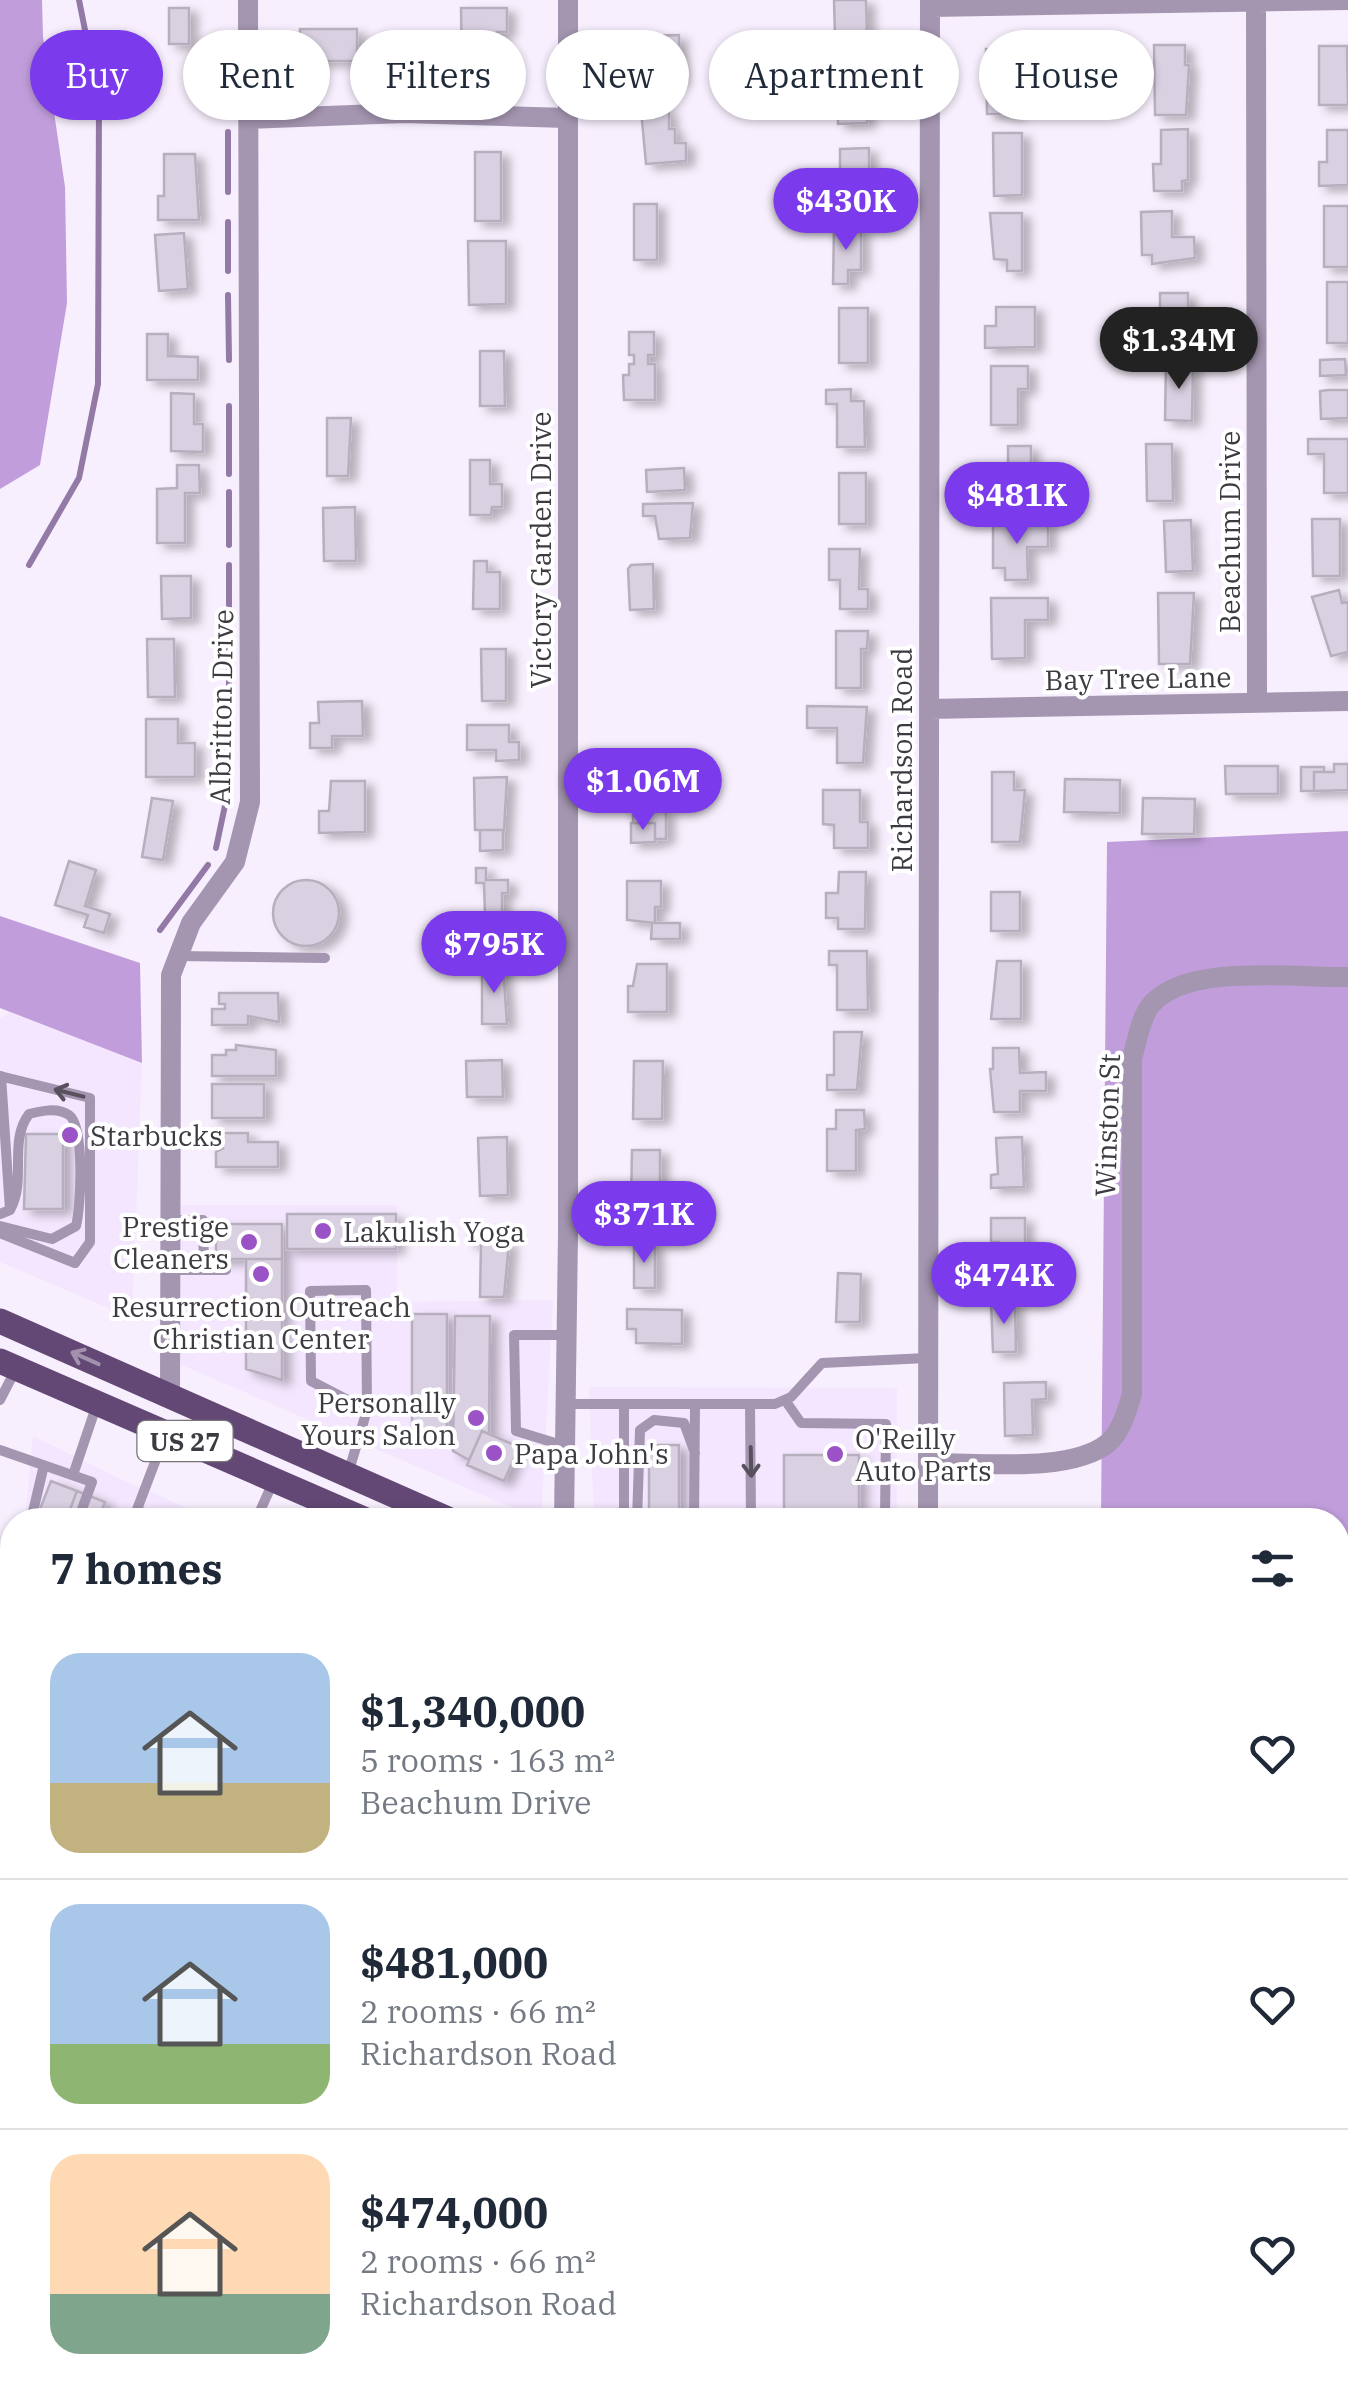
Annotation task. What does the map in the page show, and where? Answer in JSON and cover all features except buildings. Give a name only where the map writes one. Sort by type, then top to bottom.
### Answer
[{"type":"main road","name":"US 27","points":[[0,1321],[423,1508]]},
{"type":"main road","name":"US 27","points":[[8,1364],[339,1508]]},
{"type":"main road","points":[[264,1438],[274,1479],[288,1470],[338,1471]]},
{"type":"street","name":"Albritton Drive","points":[[248,0],[249,30]]},
{"type":"street","name":"Victory Garden Drive","points":[[568,0],[568,30]]},
{"type":"street","points":[[930,4],[1348,0]]},
{"type":"street","name":"Beachum Drive","points":[[1256,2],[1257,702]]},
{"type":"street","name":"Richardson Road","points":[[928,1508],[930,4]]},
{"type":"street","points":[[330,116],[546,117]]},
{"type":"street","name":"Albritton Drive","points":[[170,1396],[168,1036],[176,956],[190,923],[234,862],[250,802],[250,120]]},
{"type":"street","name":"Victory Garden Drive","points":[[564,1508],[567,120]]},
{"type":"street","name":"Bay Tree Lane","points":[[929,709],[1348,701]]},
{"type":"street","name":"Winston St","points":[[928,1463],[1076,1461],[1110,1442],[1124,1420],[1132,1394],[1132,1058],[1148,1008],[1166,991],[1198,978],[1348,977]]},
{"type":"lane","points":[[176,956],[324,958]]},
{"type":"lane","points":[[0,1230],[75,1263],[90,1242],[90,1098],[0,1076],[5,1212]]},
{"type":"lane","points":[[0,1230],[52,1239],[76,1226],[79,1130],[68,1114],[55,1110],[29,1114],[19,1127],[18,1195],[5,1212]]},
{"type":"lane","points":[[169,1220],[203,1220],[204,1270]]},
{"type":"lane","points":[[170,1270],[226,1270]]},
{"type":"lane","points":[[338,1471],[367,1410],[366,1290],[310,1291],[311,1380],[367,1410]]},
{"type":"lane","points":[[566,1336],[514,1335],[516,1431],[566,1446]]},
{"type":"lane","points":[[566,1404],[750,1404],[785,1400],[822,1363],[928,1358]]},
{"type":"lane","points":[[0,1400],[8,1364]]},
{"type":"lane","points":[[785,1400],[801,1424],[886,1424],[885,1508]]},
{"type":"lane","points":[[73,1476],[97,1403]]},
{"type":"lane","points":[[624,1404],[624,1508]]},
{"type":"lane","points":[[694,1508],[695,1404]]},
{"type":"lane","points":[[750,1404],[752,1508]]},
{"type":"lane","points":[[637,1508],[640,1430],[654,1420],[684,1422],[694,1453]]},
{"type":"lane","points":[[138,1508],[166,1433]]},
{"type":"lane","points":[[0,1450],[92,1482],[82,1508]]},
{"type":"lane","points":[[34,1508],[44,1465]]},
{"type":"lane","points":[[261,1508],[274,1479]]},
{"type":"shaded area","points":[[0,0],[42,0],[43,30],[30,30],[30,120],[55,120],[65,187],[67,303],[40,465],[0,489]]},
{"type":"shaded area","points":[[1348,831],[1348,1508],[1101,1508],[1107,842]]},
{"type":"shaded area","points":[[0,916],[140,963],[142,1063],[0,1008]]},
{"type":"shaded area","name":"Starbucks","points":[[9,1012],[142,1063],[132,1318],[0,1262],[0,1019]]},
{"type":"shaded area","points":[[177,1205],[397,1205],[397,1302],[553,1300],[542,1508],[513,1508],[177,1363]]},
{"type":"shaded area","points":[[589,1387],[897,1388],[897,1508],[594,1508]]},
{"type":"shaded area","points":[[33,1436],[187,1508],[26,1508]]},
{"type":"waterway","points":[[29,565],[79,478],[98,384],[99,100],[79,0]]},
{"type":"waterway","points":[[228,132],[228,192]]},
{"type":"waterway","points":[[228,222],[228,271]]},
{"type":"waterway","points":[[228,295],[229,360]]},
{"type":"waterway","points":[[229,406],[229,474]]},
{"type":"waterway","points":[[229,492],[229,545]]},
{"type":"waterway","points":[[229,565],[229,631]]},
{"type":"waterway","points":[[229,648],[229,692]]},
{"type":"waterway","points":[[229,705],[229,758]]},
{"type":"waterway","points":[[216,848],[230,782]]},
{"type":"waterway","points":[[160,930],[208,865]]},
{"type":"place","name":"Starbucks","points":[[70,1135]]},
{"type":"place","name":"Lakulish Yoga","points":[[323,1231]]},
{"type":"place","name":"Prestige Cleaners","points":[[249,1242]]},
{"type":"place","name":"Resurrection Outreach Christian Center","points":[[261,1274]]},
{"type":"place","name":"Personally Yours Salon","points":[[476,1418]]},
{"type":"place","name":"Papa John's","points":[[494,1453]]},
{"type":"place","name":"O'Reilly Auto Parts","points":[[835,1454]]}]
